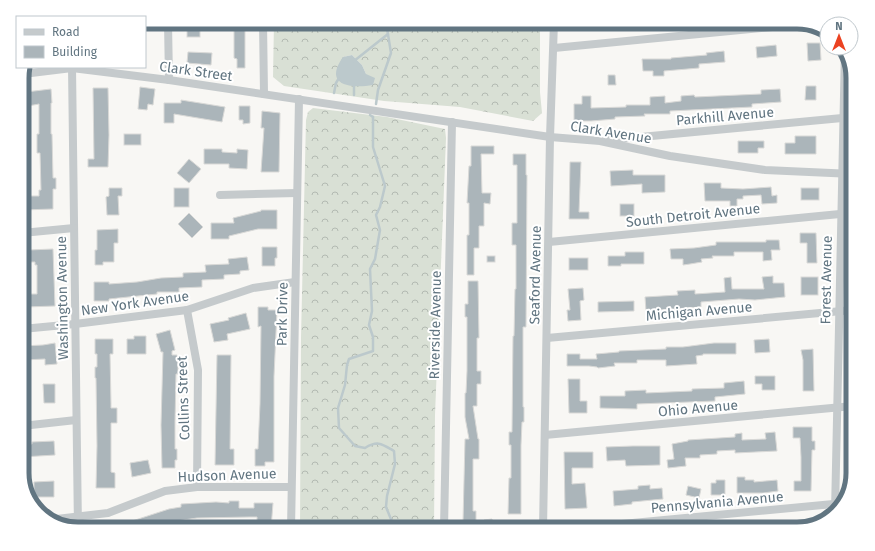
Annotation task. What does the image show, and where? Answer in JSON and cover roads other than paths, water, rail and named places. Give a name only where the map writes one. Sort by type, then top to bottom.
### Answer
[{"type":"street","points":[[168,29],[168,80]]},
{"type":"street","points":[[263,29],[264,94]]},
{"type":"street","name":"Seaford Avenue","points":[[543,522],[550,137],[554,29]]},
{"type":"street","points":[[554,48],[752,29]]},
{"type":"street","name":"Forest Avenue","points":[[835,504],[840,214],[844,67]]},
{"type":"street","name":"Clark Street","points":[[29,73],[72,68],[168,80],[366,109]]},
{"type":"street","name":"Washington Avenue","points":[[72,68],[77,522]]},
{"type":"street","name":"Park Drive","points":[[291,522],[299,99]]},
{"type":"street","name":"Clark Avenue","points":[[366,109],[550,137],[600,141],[670,156],[765,170],[846,173]]},
{"type":"street","name":"Parkhill Avenue","points":[[600,141],[846,118]]},
{"type":"street","name":"Riverside Avenue","points":[[444,522],[452,122]]},
{"type":"street","points":[[220,194],[297,193]]},
{"type":"street","name":"South Detroit Avenue","points":[[549,242],[840,214]]},
{"type":"street","points":[[29,232],[74,228]]},
{"type":"street","name":"New York Avenue","points":[[29,328],[187,310],[253,288],[295,282]]},
{"type":"street","name":"Collins Street","points":[[187,310],[198,370],[197,486]]},
{"type":"street","name":"Michigan Avenue","points":[[546,338],[846,310]]},
{"type":"street","name":"Ohio Avenue","points":[[545,435],[846,407]]},
{"type":"street","points":[[29,425],[76,420]]},
{"type":"street","name":"Hudson Avenue","points":[[61,519],[108,512],[165,491],[197,486],[291,487]]},
{"type":"street","name":"Pennsylvania Avenue","points":[[658,522],[832,508]]},
{"type":"waterway","points":[[376,104],[378,90],[391,53],[387,29]]},
{"type":"waterway","points":[[354,61],[388,34]]},
{"type":"waterway","points":[[334,93],[336,83],[339,78]]},
{"type":"waterway","points":[[354,85],[354,95]]},
{"type":"waterway","points":[[373,117],[373,147],[385,186],[380,207],[376,215],[380,230],[375,259],[370,269],[372,311],[369,325],[373,337],[373,351],[349,359],[345,385],[338,408],[339,428],[355,446],[365,448],[373,444],[380,444],[394,451],[395,464],[387,496],[386,507],[392,522]]}]
